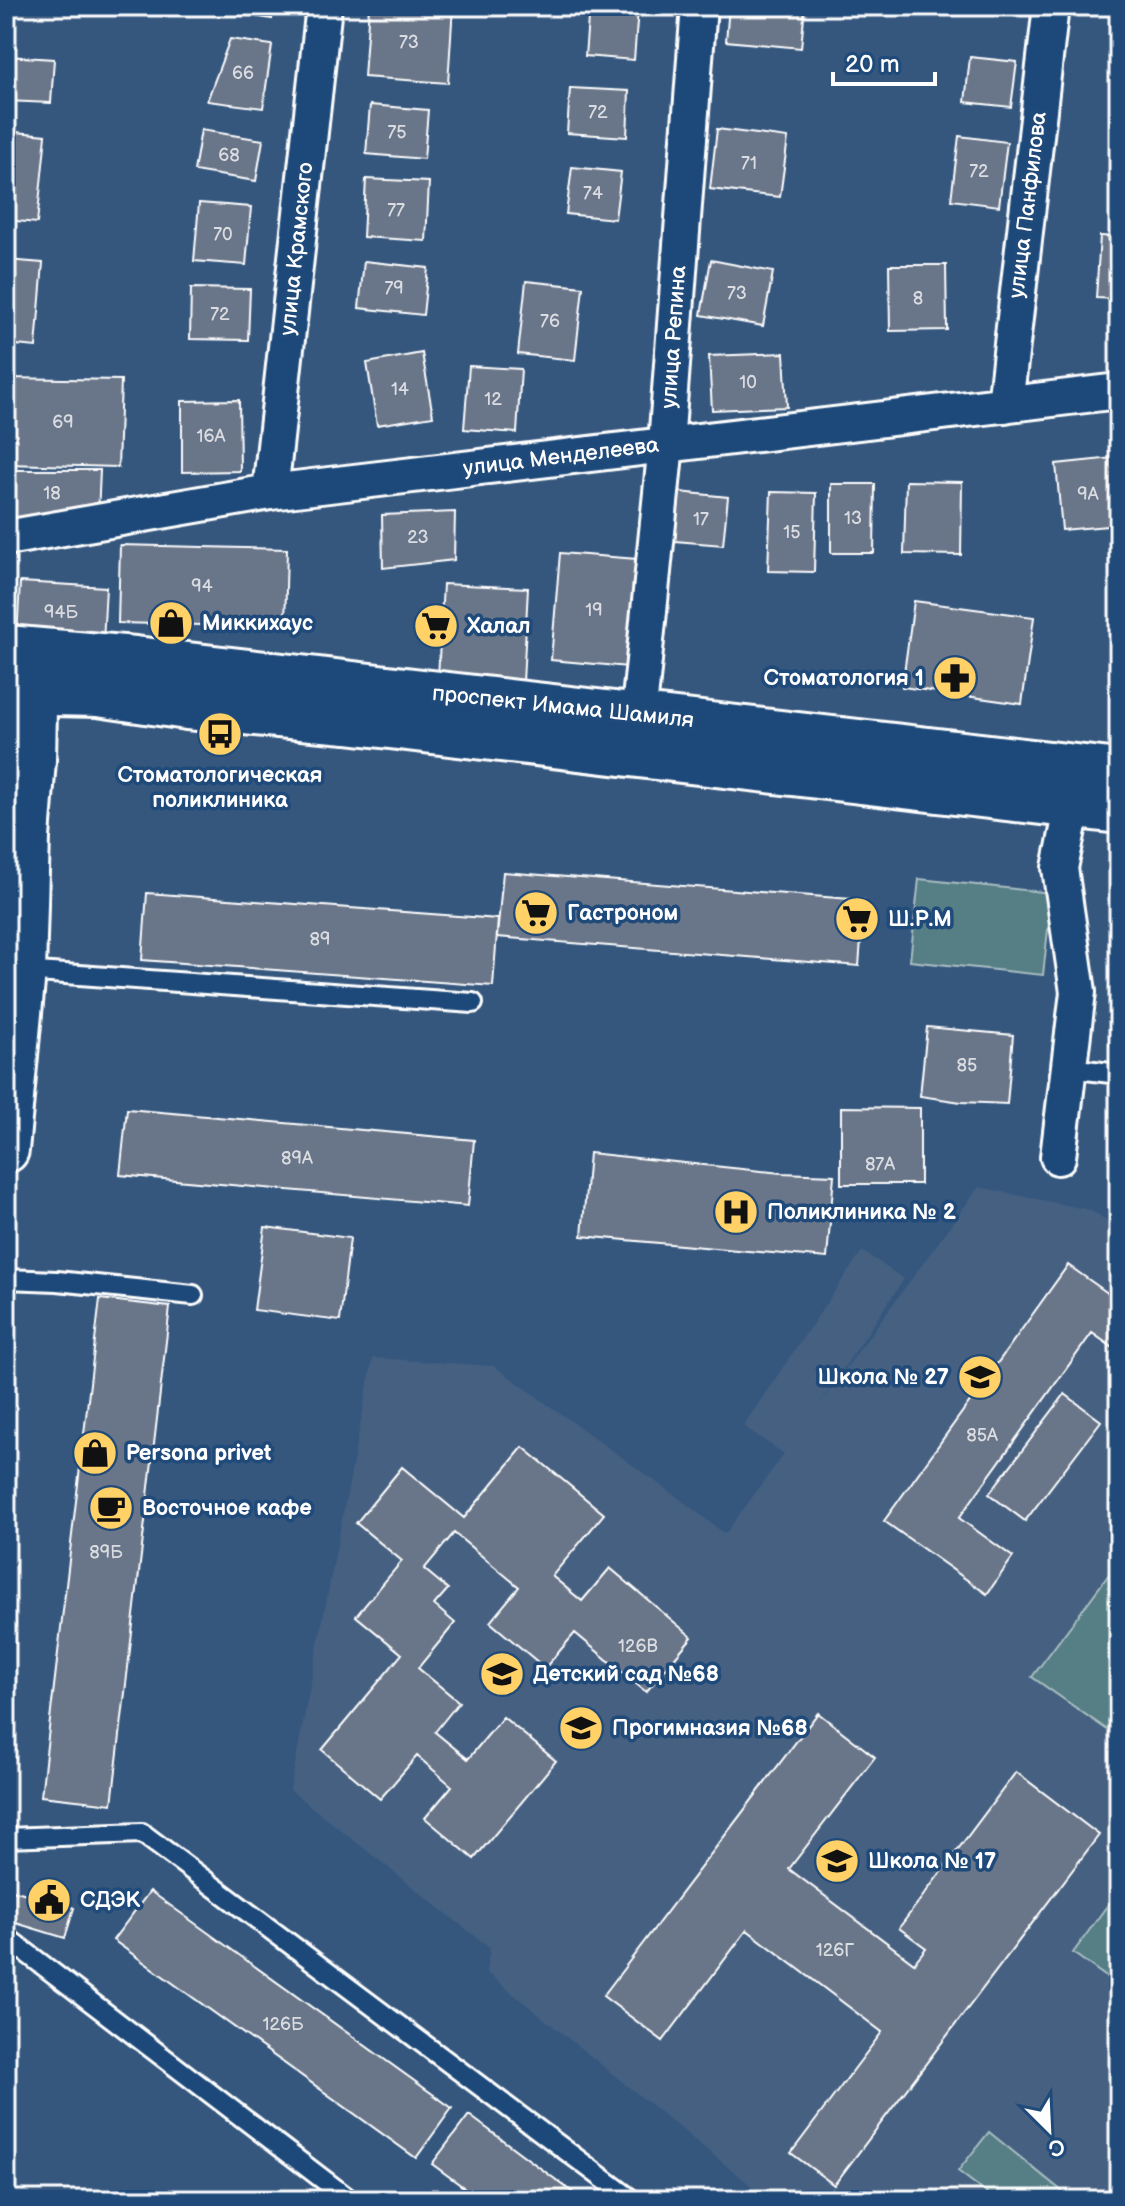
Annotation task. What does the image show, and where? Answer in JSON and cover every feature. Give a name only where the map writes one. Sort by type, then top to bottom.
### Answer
[{"type":"main road","name":"проспект Имама Шамиля","points":[[21,649],[135,659],[636,735],[1084,783],[1119,811]]},
{"type":"main road","points":[[6,1150],[23,971],[27,837],[19,759],[21,649]]},
{"type":"main road","name":"проспект Имама Шамиля","points":[[20,692],[98,694],[187,707],[347,721],[636,735]]},
{"type":"street","name":"улица Крамского","points":[[270,492],[324,6]]},
{"type":"street","name":"улица Репина","points":[[636,735],[666,444],[699,6]]},
{"type":"street","name":"улица Панфилова","points":[[1005,405],[1051,6]]},
{"type":"street","name":"улица Менделеева","points":[[6,538],[270,492],[1119,391]]},
{"type":"street","points":[[1058,1157],[1078,992],[1060,868],[1084,783]]},
{"type":"lane","points":[[23,971],[473,1003]]},
{"type":"lane","points":[[1069,1068],[1119,1074]]},
{"type":"lane","points":[[6,1279],[193,1295]]},
{"type":"lane","points":[[6,1838],[142,1833],[632,2200]]},
{"type":"lane","points":[[6,1937],[350,2200]]},
{"type":"shaded area","points":[[979,1187],[1090,1210],[1119,1228],[1119,2193],[1112,2200],[769,2200],[486,1972],[490,1948],[290,1790],[373,1358],[494,1366],[725,1534],[784,1454],[743,1426],[862,1251],[904,1279],[818,1406]]},
{"type":"green space","points":[[919,879],[1052,893],[1043,975],[910,961]]},
{"type":"green space","points":[[1119,1561],[1119,1738],[1032,1677]]},
{"type":"green space","points":[[1119,1889],[1119,1986],[1073,1953]]},
{"type":"green space","points":[[989,2132],[1063,2192],[1057,2200],[996,2200],[958,2171]]},
{"type":"building","points":[[231,6],[274,6],[272,19],[230,12]]},
{"type":"building","points":[[369,6],[453,6],[448,83],[364,77]]},
{"type":"building","points":[[589,6],[638,9],[634,60],[585,56]]},
{"type":"building","points":[[729,6],[805,6],[801,48],[726,41]]},
{"type":"building","points":[[230,39],[272,45],[263,108],[207,101]]},
{"type":"building","points":[[6,56],[54,59],[51,103],[6,101]]},
{"type":"building","points":[[970,57],[1017,62],[1011,107],[965,102]]},
{"type":"building","points":[[570,88],[629,91],[627,137],[567,133]]},
{"type":"building","points":[[370,105],[428,110],[424,159],[366,154]]},
{"type":"building","points":[[717,129],[788,138],[780,197],[710,189]]},
{"type":"building","points":[[201,130],[263,140],[256,181],[194,171]]},
{"type":"building","points":[[6,131],[46,135],[37,223],[6,220]]},
{"type":"building","points":[[959,136],[1007,142],[999,206],[951,200]]},
{"type":"building","points":[[572,167],[621,172],[615,219],[566,214]]},
{"type":"building","points":[[366,179],[429,182],[426,241],[363,237]]},
{"type":"building","points":[[199,203],[251,207],[246,265],[194,261]]},
{"type":"building","points":[[1100,236],[1119,237],[1119,299],[1096,298]]},
{"type":"building","points":[[6,260],[43,263],[36,347],[6,344]]},
{"type":"building","points":[[711,260],[773,272],[763,326],[701,315]]},
{"type":"building","points":[[364,261],[428,268],[423,315],[359,308]]},
{"type":"building","points":[[889,265],[946,265],[947,330],[890,331]]},
{"type":"building","points":[[526,281],[583,287],[575,360],[518,354]]},
{"type":"building","points":[[191,288],[250,289],[248,340],[190,339]]},
{"type":"building","points":[[422,353],[433,416],[377,425],[367,363]]},
{"type":"building","points":[[784,353],[787,407],[712,410],[709,356]]},
{"type":"building","points":[[469,366],[521,369],[517,433],[464,429]]},
{"type":"building","points":[[6,378],[121,380],[118,467],[6,464]]},
{"type":"building","points":[[239,400],[240,471],[182,472],[182,401]]},
{"type":"building","points":[[1113,458],[1119,525],[1062,530],[1056,464]]},
{"type":"building","points":[[6,470],[100,470],[98,515],[6,524]]},
{"type":"building","points":[[906,481],[962,482],[961,555],[904,554]]},
{"type":"building","points":[[831,484],[875,484],[874,553],[831,553]]},
{"type":"building","points":[[679,492],[728,497],[723,545],[675,541]]},
{"type":"building","points":[[771,492],[816,493],[814,572],[768,571]]},
{"type":"building","points":[[455,512],[454,560],[383,568],[382,515]]},
{"type":"building","points":[[120,545],[287,549],[285,627],[118,623]]},
{"type":"building","points":[[560,553],[637,559],[628,667],[551,660]]},
{"type":"building","points":[[20,582],[106,587],[103,642],[17,637]]},
{"type":"building","points":[[443,584],[528,588],[523,682],[438,678]]},
{"type":"building","points":[[914,601],[1034,617],[1022,704],[902,687]]},
{"type":"building","points":[[503,872],[864,900],[859,966],[497,937]]},
{"type":"building","points":[[147,893],[498,919],[493,986],[142,960]]},
{"type":"building","points":[[1119,989],[1119,1047],[1110,1046]]},
{"type":"building","points":[[927,1027],[1013,1035],[1007,1104],[920,1096]]},
{"type":"building","points":[[841,1107],[920,1108],[920,1184],[841,1184]]},
{"type":"building","points":[[127,1109],[474,1140],[468,1206],[120,1175]]},
{"type":"building","points":[[589,1153],[781,1173],[834,1175],[827,1258],[582,1236]]},
{"type":"building","points":[[265,1227],[350,1238],[340,1321],[254,1310]]},
{"type":"building","points":[[1068,1265],[1119,1301],[1119,1352],[1092,1333],[959,1518],[1013,1557],[987,1594],[884,1521]]},
{"type":"building","points":[[100,1299],[170,1307],[112,1804],[41,1796]]},
{"type":"building","points":[[1065,1394],[1101,1421],[1025,1521],[989,1494]]},
{"type":"building","points":[[523,1447],[604,1514],[552,1576],[582,1601],[610,1568],[692,1637],[646,1692],[575,1633],[545,1668],[490,1622],[519,1587],[454,1533],[424,1569],[448,1589],[434,1605],[455,1623],[418,1668],[459,1702],[435,1732],[468,1759],[503,1717],[556,1761],[474,1859],[425,1818],[452,1786],[417,1756],[380,1799],[322,1750],[402,1654],[356,1616],[402,1561],[356,1523],[402,1467],[464,1518]]},
{"type":"building","points":[[818,1713],[875,1757],[789,1869],[914,1963],[926,1948],[899,1928],[1016,1772],[1099,1835],[834,2185],[791,2153],[882,2032],[747,1930],[663,2041],[603,1996]]},
{"type":"building","points":[[6,1888],[74,1908],[65,1938],[6,1920]]},
{"type":"building","points":[[150,1891],[452,2108],[416,2158],[113,1940]]},
{"type":"building","points":[[469,2115],[583,2200],[481,2200],[432,2164]]},
{"type":"place","name":"Миккихаус","points":[[171,623]]},
{"type":"place","name":"Халал","points":[[436,626]]},
{"type":"place","name":"Стоматология 1","points":[[955,678]]},
{"type":"place","name":"Стоматологическая поликлиника","points":[[220,734]]},
{"type":"place","name":"Гастроном","points":[[536,913]]},
{"type":"place","name":"Ш.Р.М","points":[[857,919]]},
{"type":"place","name":"Поликлиника № 2","points":[[736,1212]]},
{"type":"place","name":"Школа № 27","points":[[980,1377]]},
{"type":"place","name":"Persona privet","points":[[95,1453]]},
{"type":"place","name":"Восточное кафе","points":[[111,1508]]},
{"type":"place","name":"Детский сад №68","points":[[502,1674]]},
{"type":"place","name":"Прогимназия №68","points":[[581,1728]]},
{"type":"place","name":"Школа № 17","points":[[837,1861]]},
{"type":"place","name":"СДЭК","points":[[49,1900]]}]
